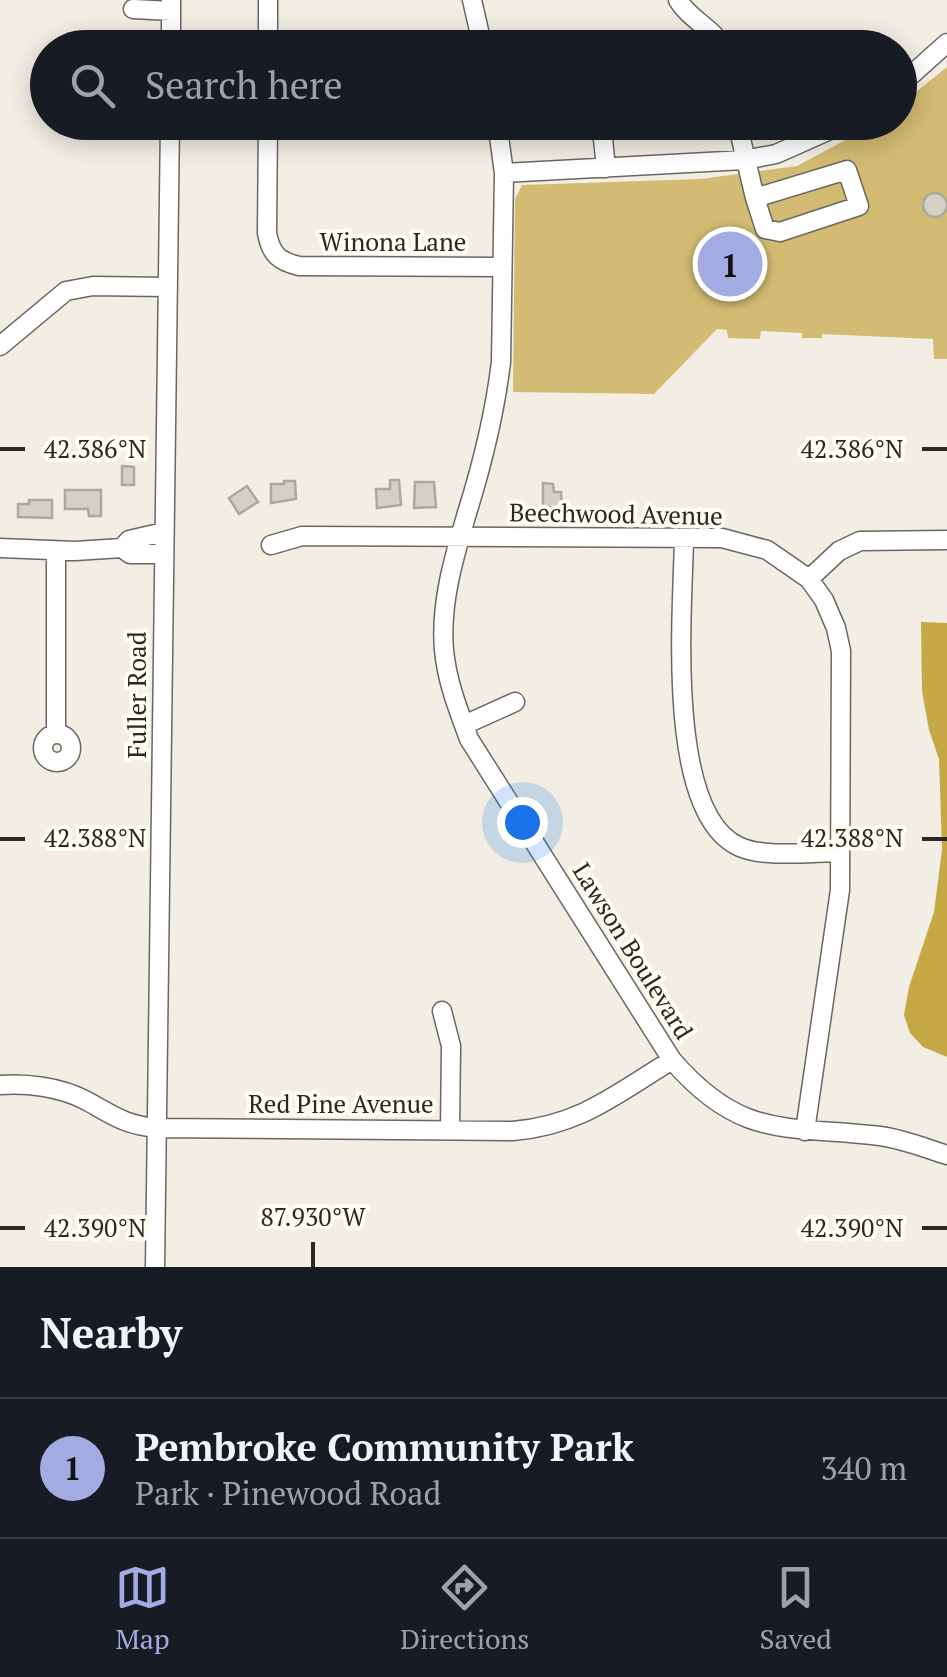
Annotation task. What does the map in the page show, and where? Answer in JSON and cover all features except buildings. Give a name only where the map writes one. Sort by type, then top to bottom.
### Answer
[{"type":"street","points":[[268,0],[268,30]]},
{"type":"street","points":[[472,0],[479,30]]},
{"type":"street","points":[[678,0],[691,18],[709,30]]},
{"type":"street","points":[[134,9],[171,6]]},
{"type":"street","points":[[917,70],[947,43]]},
{"type":"street","name":"Fuller Road","points":[[155,1267],[170,140]]},
{"type":"street","name":"Winona Lane","points":[[268,140],[270,250],[286,263],[502,267]]},
{"type":"street","name":"Lawson Boulevard","points":[[500,140],[504,174],[502,344],[497,392],[457,538],[445,603],[444,652],[453,697],[464,725],[672,1060],[704,1094],[726,1110],[757,1123],[883,1137],[947,1154]]},
{"type":"street","points":[[602,140],[606,168]]},
{"type":"street","points":[[740,140],[744,160],[765,229],[780,232],[858,206],[847,170],[756,198]]},
{"type":"street","points":[[504,174],[744,160],[776,154],[814,140]]},
{"type":"street","points":[[0,346],[66,290],[93,286],[167,287]]},
{"type":"street","points":[[122,548],[129,540],[164,532]]},
{"type":"street","name":"Beechwood Avenue","points":[[271,545],[302,536],[722,538],[753,546],[793,566],[809,579],[824,600],[841,651],[840,852],[838,909],[805,1131]]},
{"type":"street","points":[[684,538],[683,724],[689,761],[709,815],[724,836],[753,852],[840,852]]},
{"type":"street","points":[[809,579],[838,551],[860,541],[947,540]]},
{"type":"street","points":[[0,548],[122,548],[130,554],[164,554]]},
{"type":"street","points":[[56,551],[56,734]]},
{"type":"street","points":[[464,725],[515,702]]},
{"type":"street","points":[[442,1011],[450,1046],[450,1130]]},
{"type":"street","name":"Red Pine Avenue","points":[[0,1085],[62,1091],[82,1098],[116,1120],[157,1128],[548,1128],[583,1116],[672,1060]]},
{"type":"shaded area","points":[[947,67],[947,359],[934,359],[933,339],[822,334],[822,338],[802,338],[802,333],[761,331],[760,339],[728,338],[727,330],[717,329],[654,394],[513,392],[515,199],[522,185],[700,179],[797,166],[845,140],[917,140],[917,91]]},
{"type":"shaded area","points":[[921,622],[947,623],[947,1057],[923,1047],[910,1033],[904,1015],[909,987],[934,912],[942,850],[939,759],[922,691]]},
{"type":"place","name":"Pembroke Community Park","points":[[730,264]]}]
